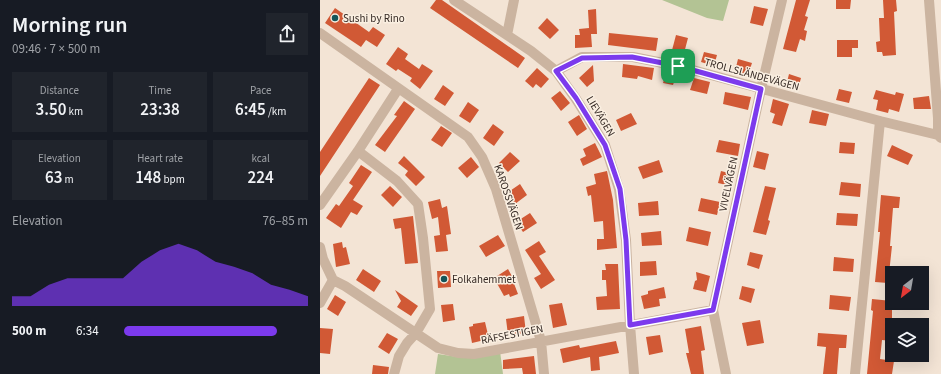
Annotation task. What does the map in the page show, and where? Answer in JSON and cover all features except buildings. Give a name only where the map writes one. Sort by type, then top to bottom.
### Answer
[{"type":"street","name":"LIEVÄGEN","points":[[454,0],[507,35],[556,71],[576,98],[605,145],[620,189],[626,240],[634,374]]},
{"type":"street","points":[[507,35],[514,0]]},
{"type":"street","name":"VIVELVÄGEN","points":[[726,374],[713,310],[782,0]]},
{"type":"street","points":[[929,0],[939,136]]},
{"type":"street","name":"KAROSSVÄGEN","points":[[320,33],[398,89],[468,136],[482,157],[496,189],[541,341],[544,374]]},
{"type":"street","name":"TROLLSLÄNDEVÄGEN","points":[[556,71],[582,58],[632,57],[678,66],[939,136]]},
{"type":"street","points":[[320,205],[358,151],[398,89]]},
{"type":"street","points":[[855,374],[880,121]]},
{"type":"street","points":[[358,151],[397,181],[418,204],[430,309],[416,333],[407,343],[399,356],[394,374]]},
{"type":"street","points":[[320,247],[323,259],[334,280],[320,303]]},
{"type":"street","name":"RÄFSESTIGEN","points":[[334,280],[438,348],[458,353],[474,354],[713,310]]},
{"type":"green space","points":[[662,0],[729,0],[723,21],[707,18]]},
{"type":"green space","points":[[500,351],[503,374],[435,374],[438,354],[458,357]]},
{"type":"place","name":"Sushi by Rino","points":[[335,18]]},
{"type":"place","name":"Folkahemmet","points":[[444,279]]},
{"type":"route","points":[[632,57],[678,66],[761,89],[713,310],[630,325],[626,240],[620,189],[605,145],[576,98],[556,71],[582,58],[632,57]]}]
